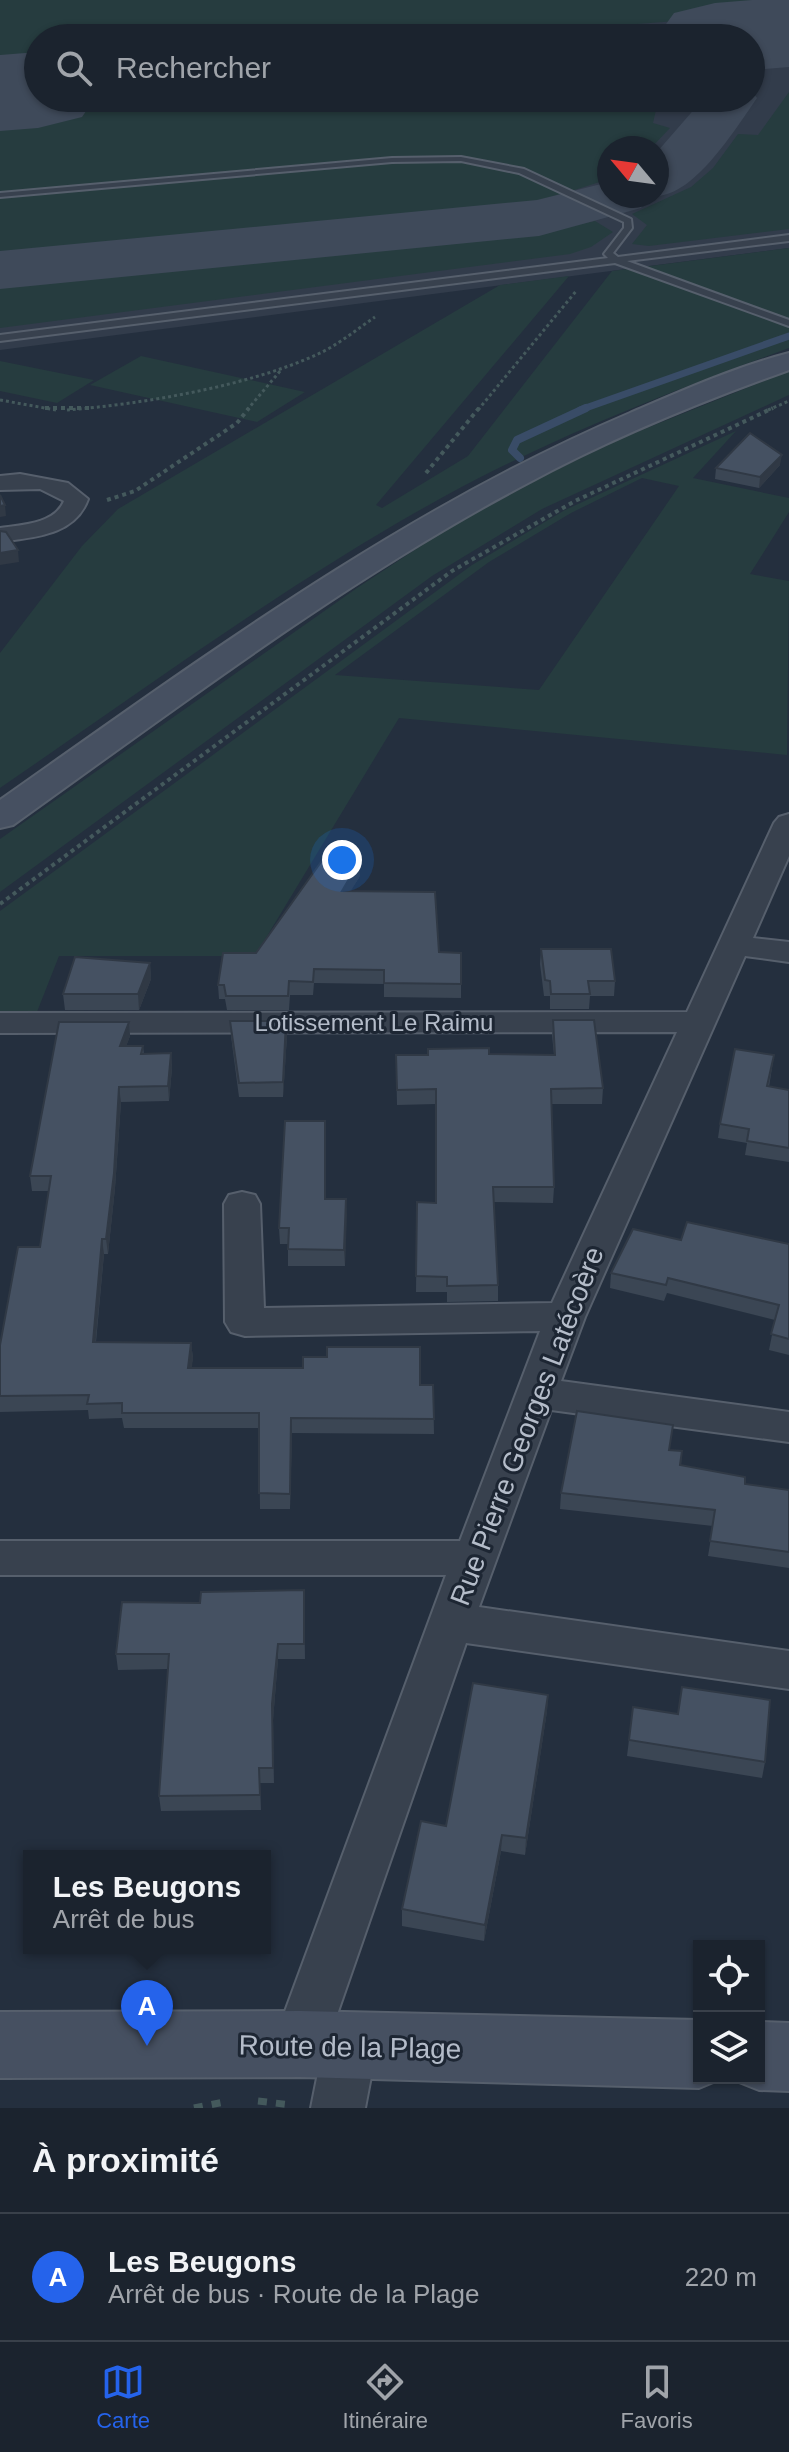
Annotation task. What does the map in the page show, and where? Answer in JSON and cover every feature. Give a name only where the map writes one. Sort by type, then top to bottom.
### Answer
[{"type":"street","points":[[0,817],[286,619],[448,516],[603,435],[789,361]]},
{"type":"street","points":[[0,483],[30,482],[58,487],[76,499],[75,507],[56,522],[0,535]]},
{"type":"street","name":"Rue Pierre Georges Latécoère","points":[[332,2076],[451,1622],[474,1558],[565,1317],[735,945],[778,874],[789,823]]},
{"type":"street","points":[[735,945],[789,952]]},
{"type":"street","name":"Lotissement Le Raimu","points":[[0,1023],[700,1022]]},
{"type":"street","points":[[242,1204],[245,1322],[565,1317]]},
{"type":"street","points":[[536,1393],[789,1427]]},
{"type":"street","points":[[0,1558],[474,1558]]},
{"type":"street","points":[[451,1622],[789,1670]]},
{"type":"street","name":"Route de la Plage","points":[[1,2048],[332,2076],[693,2054]]},
{"type":"street","points":[[765,2056],[789,2057]]},
{"type":"lane","points":[[0,195],[392,160],[461,159],[521,171],[619,214],[628,221],[628,228],[610,248],[608,254],[616,260],[789,323]]},
{"type":"lane","points":[[0,338],[789,238]]},
{"type":"path","points":[[426,473],[583,283],[615,272],[648,272]]},
{"type":"path","points":[[0,400],[48,411],[121,406],[282,369],[319,354],[380,314]]},
{"type":"path","points":[[75,507],[135,491],[217,438],[237,423],[282,369]]},
{"type":"path","points":[[0,904],[452,571],[571,500],[789,401]]},
{"type":"path","points":[[194,2108],[243,2098],[279,2105],[332,2076]]},
{"type":"shaded area","points":[[0,0],[789,0],[789,248],[0,350]]},
{"type":"green space","points":[[0,0],[765,0],[739,10],[637,24],[24,24],[24,71],[0,73]]},
{"type":"green space","points":[[789,92],[789,229],[649,246],[632,244],[647,225],[632,214],[645,208],[669,208],[669,197],[691,187],[713,168],[738,134],[758,135]]},
{"type":"green space","points":[[76,112],[656,112],[653,123],[670,128],[662,136],[597,136],[597,183],[537,202],[436,217],[0,257],[0,118]]},
{"type":"green space","points":[[595,221],[613,232],[591,247],[570,254],[0,328],[0,284],[555,229]]},
{"type":"green space","points":[[789,248],[789,348],[571,434],[445,496],[275,599],[0,788],[0,653],[82,546],[118,509],[500,285],[569,276],[376,505],[382,508],[468,456],[612,271]]},
{"type":"green space","points":[[141,356],[305,392],[257,422],[90,385]]},
{"type":"green space","points":[[0,361],[94,380],[57,403],[0,391]]},
{"type":"green space","points":[[789,371],[789,395],[542,509],[432,576],[0,892],[0,839],[357,588],[442,532],[544,476],[622,438]]},
{"type":"green space","points":[[736,431],[693,478],[789,498],[789,512],[750,574],[789,581],[787,755],[399,718],[255,956],[59,956],[35,1017],[0,1016],[0,911],[472,565],[565,510]],"holes":[[[642,478],[679,486],[539,690],[335,675],[489,562],[571,513]]]},
{"type":"building","points":[[750,433],[782,455],[760,477],[716,468]]},
{"type":"building","points":[[0,531],[6,532],[18,550],[0,553]]},
{"type":"building","points":[[326,855],[359,862],[342,891],[435,892],[439,952],[461,953],[461,984],[384,983],[384,970],[314,969],[313,982],[289,981],[288,996],[226,996],[224,985],[218,985],[223,953],[256,953]]},
{"type":"building","points":[[541,949],[611,949],[615,981],[588,981],[590,994],[551,994],[550,981],[545,980]]},
{"type":"building","points":[[75,957],[150,963],[138,994],[63,994]]},
{"type":"building","points":[[553,1020],[594,1020],[603,1088],[551,1089],[554,1187],[493,1187],[498,1285],[447,1286],[447,1277],[416,1276],[417,1202],[436,1203],[436,1089],[397,1090],[396,1055],[428,1055],[428,1049],[489,1048],[489,1054],[555,1055]]},
{"type":"building","points":[[230,1021],[286,1021],[283,1082],[239,1083]]},
{"type":"building","points":[[59,1022],[129,1022],[120,1046],[143,1046],[141,1054],[171,1053],[168,1086],[119,1087],[114,1173],[106,1239],[102,1239],[93,1342],[191,1343],[188,1368],[303,1368],[303,1357],[327,1357],[327,1347],[420,1347],[420,1385],[433,1385],[434,1419],[291,1418],[290,1494],[259,1493],[259,1413],[122,1413],[122,1403],[87,1404],[89,1395],[0,1396],[0,1345],[18,1247],[40,1247],[51,1176],[30,1176]]},
{"type":"building","points":[[735,1049],[774,1055],[767,1086],[789,1090],[789,1148],[747,1141],[749,1129],[720,1124]]},
{"type":"building","points":[[285,1121],[325,1121],[325,1199],[346,1199],[344,1250],[288,1249],[289,1228],[279,1228]]},
{"type":"building","points":[[687,1222],[789,1244],[789,1339],[771,1334],[779,1305],[668,1278],[666,1285],[611,1273],[633,1229],[681,1240]]},
{"type":"building","points":[[577,1411],[673,1425],[669,1450],[682,1451],[680,1465],[745,1477],[745,1484],[789,1490],[789,1552],[710,1541],[715,1510],[561,1493]]},
{"type":"building","points":[[304,1590],[304,1644],[278,1644],[272,1704],[273,1768],[259,1768],[260,1795],[159,1796],[169,1654],[116,1654],[122,1602],[200,1603],[201,1592]]},
{"type":"building","points":[[473,1683],[548,1695],[526,1838],[502,1835],[485,1925],[402,1909],[421,1821],[446,1826]]},
{"type":"building","points":[[682,1687],[770,1700],[765,1762],[629,1740],[633,1707],[678,1714]]},
{"type":"waterway","points":[[580,410],[789,336]]},
{"type":"waterway","points":[[520,458],[512,450],[517,440],[586,408]]},
{"type":"taxiway","points":[[765,26],[789,18]]},
{"type":"taxiway","points":[[669,170],[682,159],[720,112]]},
{"type":"taxiway","points":[[0,270],[539,218],[597,202]]},
{"type":"runway","points":[[765,34],[789,32]]},
{"type":"runway","points":[[0,93],[24,91]]},
{"type":"place","name":"Les Beugons","points":[[147,2046]]}]
